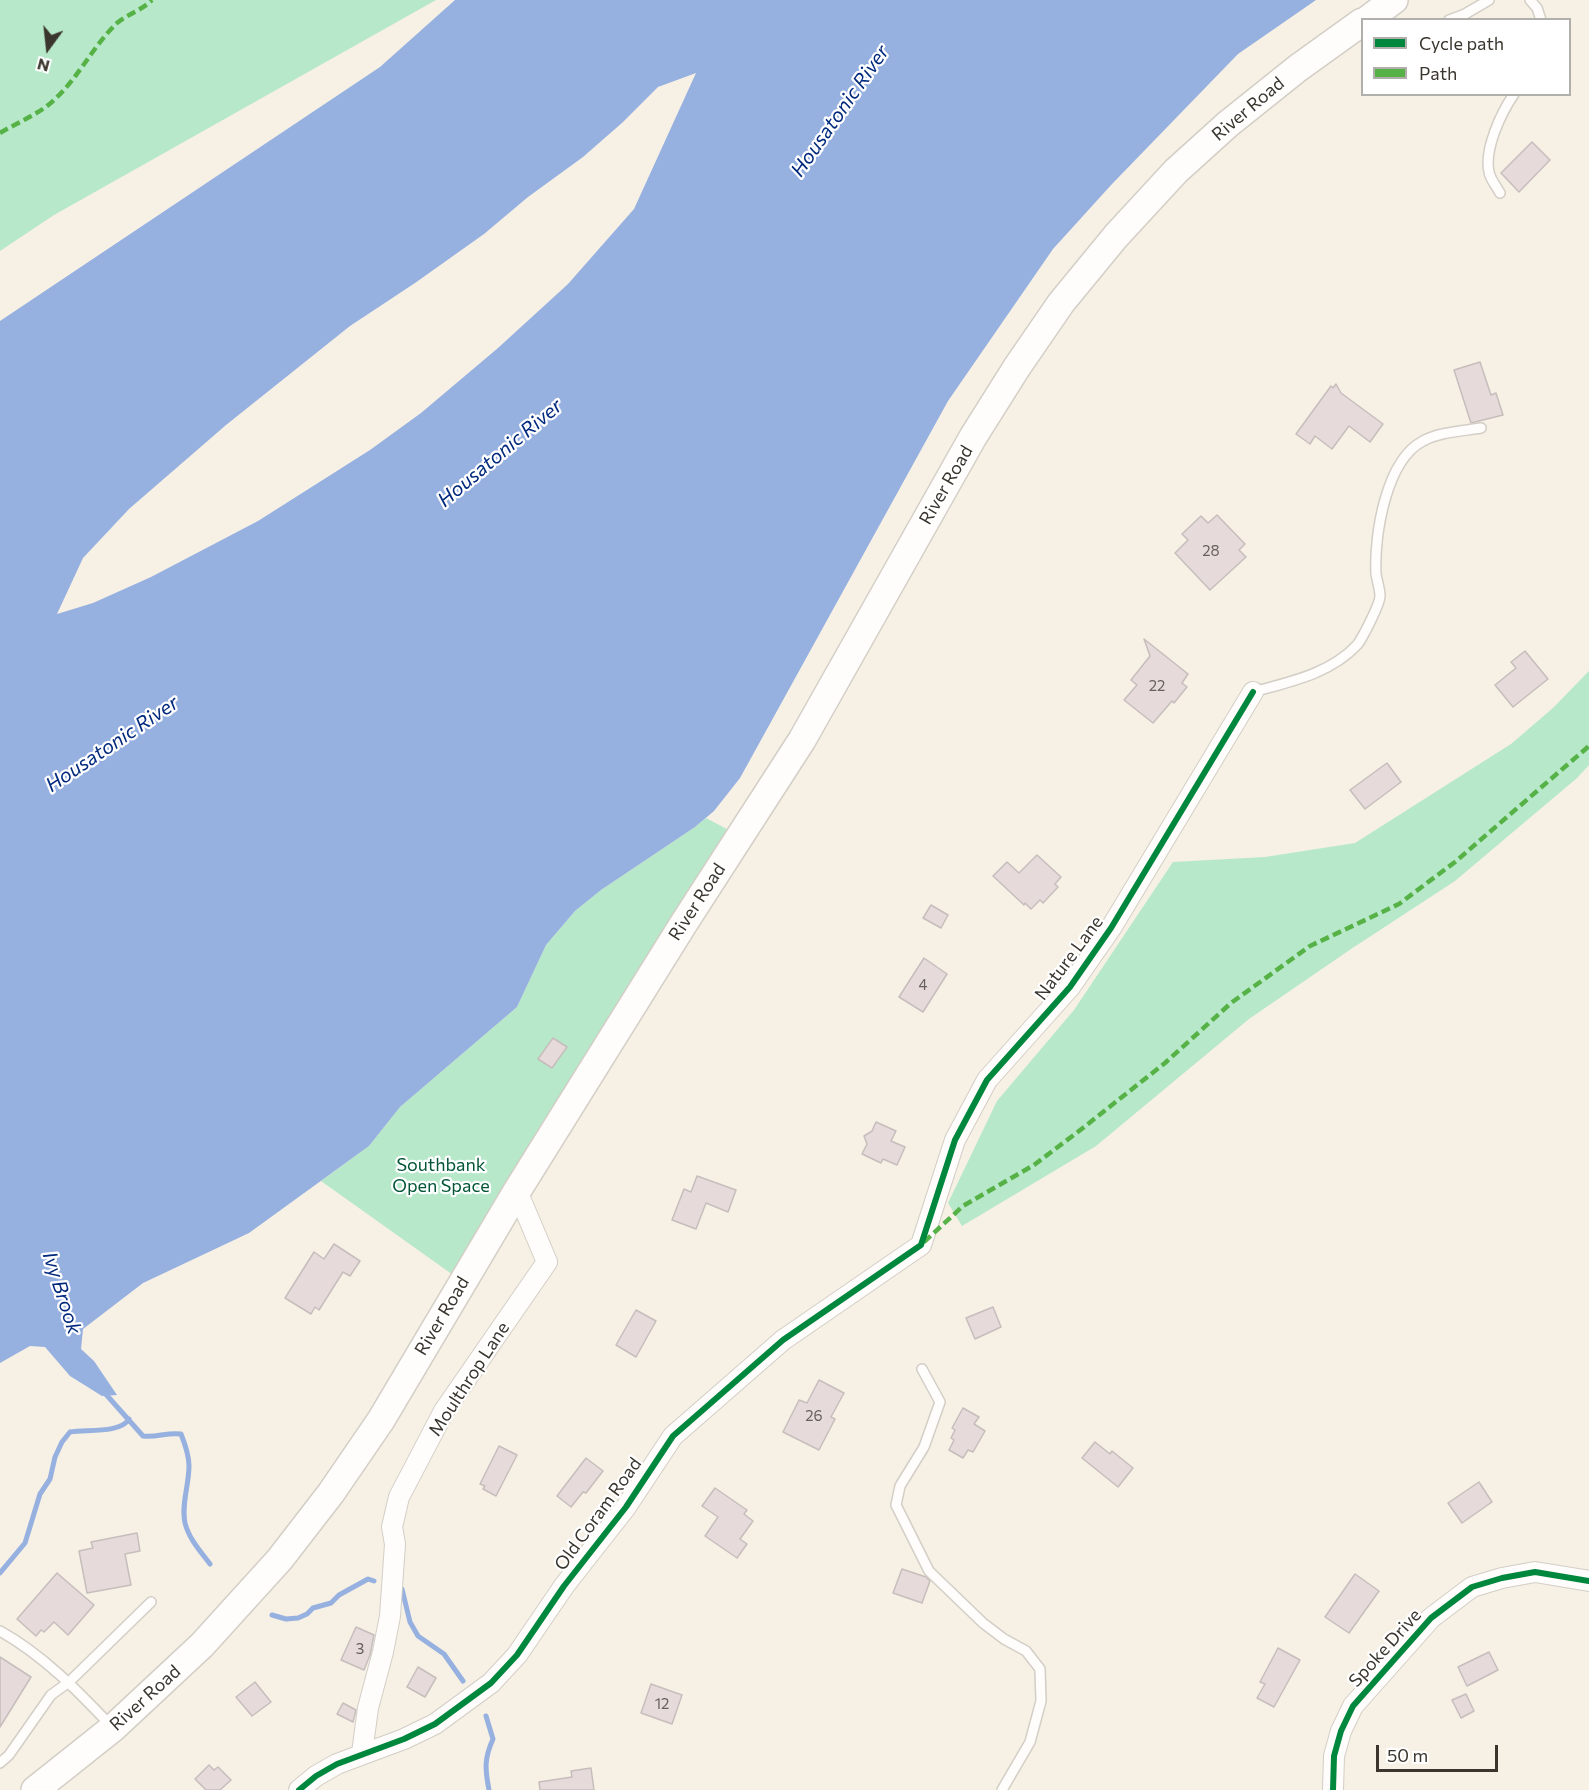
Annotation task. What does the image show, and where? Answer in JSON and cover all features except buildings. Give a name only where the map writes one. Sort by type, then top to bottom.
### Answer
[{"type":"main road","name":"River Road","points":[[1371,18],[1394,0]]},
{"type":"main road","name":"River Road","points":[[35,1790],[113,1728],[202,1645],[280,1559],[331,1493],[381,1420],[516,1191],[802,740],[973,437],[1061,303],[1116,236],[1176,171],[1228,124],[1299,68],[1361,25]]},
{"type":"street","name":"Nature Lane","points":[[921,1245],[955,1140],[987,1080],[1070,987],[1097,948],[1253,692]]},
{"type":"street","name":"Moulthrop Lane","points":[[362,1753],[368,1708],[390,1616],[395,1544],[392,1527],[399,1497],[444,1411],[547,1262],[516,1191]]},
{"type":"street","name":"Old Coram Road","points":[[299,1790],[323,1772],[362,1753],[404,1739],[435,1724],[491,1683],[517,1655],[564,1586],[626,1507],[673,1437],[782,1341],[921,1245]]},
{"type":"street","name":"Spoke Drive","points":[[1333,1790],[1334,1756],[1341,1731],[1353,1706],[1431,1618],[1472,1587],[1502,1578],[1535,1572],[1589,1581]]},
{"type":"lane","points":[[1454,18],[1489,0]]},
{"type":"lane","points":[[1530,0],[1541,18]]},
{"type":"lane","points":[[1500,193],[1489,173],[1488,156],[1499,120],[1514,96]]},
{"type":"lane","points":[[1253,692],[1291,682],[1332,666],[1357,645],[1380,598],[1376,573],[1379,532],[1386,496],[1398,468],[1411,448],[1425,439],[1481,428]]},
{"type":"lane","points":[[922,1370],[940,1402],[924,1447],[900,1486],[896,1505],[929,1571],[983,1623],[1004,1639],[1026,1651],[1040,1669],[1041,1701],[1030,1742],[1002,1790]]},
{"type":"lane","points":[[0,1762],[9,1755],[51,1695],[69,1682],[152,1602]]},
{"type":"lane","points":[[3,1633],[69,1682],[113,1728]]},
{"type":"green space","points":[[0,0],[436,0],[54,215],[0,251]]},
{"type":"green space","points":[[1589,671],[1589,765],[1577,778],[1455,881],[1249,1019],[1096,1146],[962,1226],[948,1203],[997,1101],[1074,1010],[1173,862],[1265,857],[1355,843],[1511,744],[1553,708]]},
{"type":"green space","name":"Southbank Open Space","points":[[706,818],[738,835],[463,1282],[321,1181],[369,1146],[400,1107],[517,1007],[546,945],[575,911],[601,890]]},
{"type":"water","name":"Housatonic River","points":[[455,0],[1316,0],[1238,54],[1112,184],[1053,249],[948,401],[740,778],[714,811],[695,827],[601,890],[575,911],[546,945],[517,1007],[400,1107],[369,1146],[249,1233],[143,1283],[83,1329],[81,1349],[94,1361],[117,1395],[102,1396],[70,1376],[45,1347],[30,1346],[0,1363],[0,321],[380,67]],"holes":[[[696,73],[634,209],[568,284],[498,348],[421,413],[370,450],[258,521],[151,577],[93,603],[57,614],[83,558],[129,509],[226,425],[350,326],[484,234],[528,197],[583,157],[658,87]]]},
{"type":"waterway","points":[[103,1391],[143,1436],[181,1434],[189,1462],[184,1509],[185,1523],[192,1540],[210,1564]]},
{"type":"waterway","name":"Ivy Brook","points":[[0,1573],[25,1543],[40,1494],[50,1479],[55,1457],[62,1442],[70,1432],[111,1429],[125,1424],[129,1419]]},
{"type":"waterway","points":[[272,1615],[286,1619],[298,1618],[313,1608],[331,1603],[339,1595],[368,1579],[374,1581]]},
{"type":"waterway","points":[[402,1589],[410,1622],[418,1636],[444,1654],[463,1681]]},
{"type":"waterway","points":[[486,1716],[493,1739],[486,1764],[489,1790]]},
{"type":"marked path","points":[[0,133],[49,104],[64,90],[117,23],[152,0]]},
{"type":"marked path","points":[[924,1242],[963,1206],[1034,1165],[1079,1131],[1165,1063],[1231,1003],[1310,946],[1399,904],[1455,862],[1589,746]]},
{"type":"cycle path","points":[[299,1790],[316,1776],[337,1764],[404,1739],[435,1724],[491,1683],[517,1655],[564,1586],[626,1507],[673,1436],[783,1340],[921,1245],[955,1140],[987,1080],[1070,987],[1111,928],[1253,692]]},
{"type":"cycle path","points":[[1333,1790],[1334,1756],[1341,1731],[1353,1706],[1431,1618],[1472,1587],[1502,1578],[1535,1572],[1589,1581]]}]
